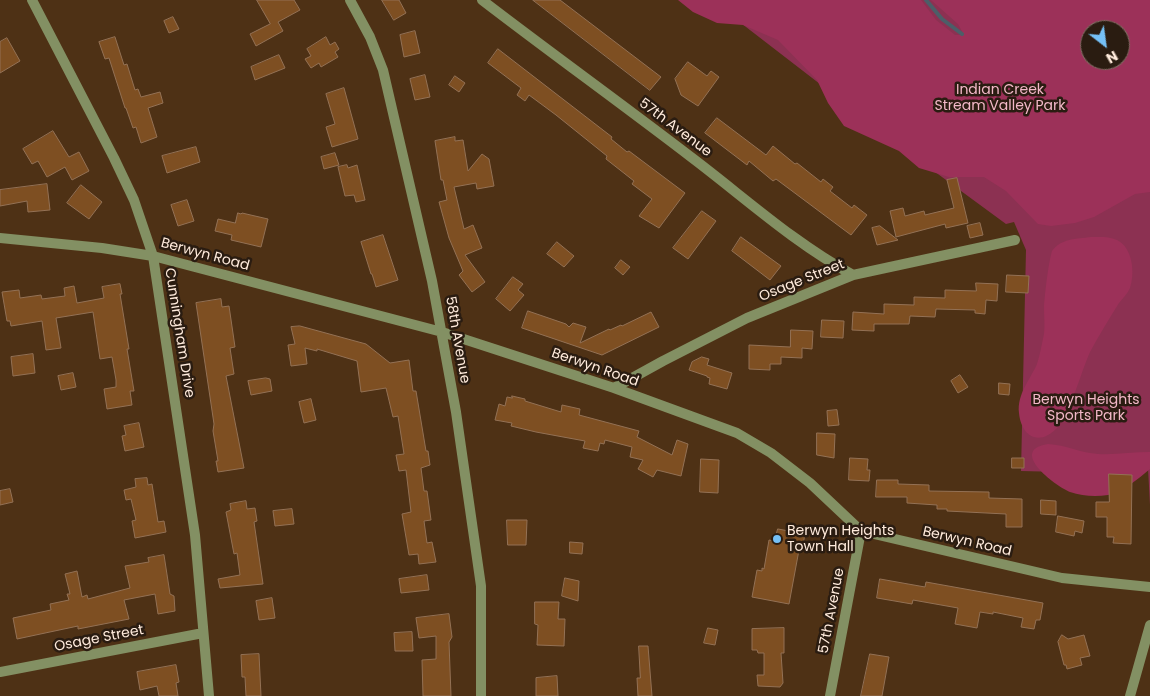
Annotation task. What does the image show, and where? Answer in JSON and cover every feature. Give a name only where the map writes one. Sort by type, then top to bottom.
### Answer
[{"type":"street","name":"Cunningham Drive","points":[[32,0],[114,158],[134,200],[154,256],[195,535],[209,696]]},
{"type":"street","name":"58th Avenue","points":[[350,0],[370,37],[383,70],[442,332],[456,412],[481,586],[481,696]]},
{"type":"street","name":"57th Avenue","points":[[482,0],[690,156],[803,244],[853,275]]},
{"type":"street","name":"Berwyn Road","points":[[0,238],[102,248],[154,256],[442,332],[614,388],[720,426],[752,441],[810,484],[861,531],[1062,578],[1150,587]]},
{"type":"street","name":"Osage Street","points":[[614,388],[747,318],[853,275],[1015,240]]},
{"type":"street","name":"57th Avenue","points":[[830,696],[861,531]]},
{"type":"street","points":[[1130,696],[1150,626]]},
{"type":"street","name":"Osage Street","points":[[0,672],[203,633]]},
{"type":"green space","name":"Indian Creek Stream Valley Park","points":[[678,0],[921,0],[936,20],[955,35],[964,35],[958,24],[931,0],[1150,0],[1150,192],[1135,194],[1094,217],[1075,223],[1051,226],[1038,224],[1006,191],[984,177],[949,177],[919,168],[899,151],[844,126],[828,103],[817,80],[778,40],[743,25],[717,23],[693,12]]},
{"type":"green space","name":"Indian Creek Stream Valley Park","points":[[711,0],[1150,0],[1150,505],[1148,468],[1143,474],[1021,471],[1026,250],[1014,222],[1006,224],[912,155]]},
{"type":"green space","points":[[1091,237],[1114,239],[1122,244],[1131,261],[1132,282],[1127,294],[1119,303],[1090,352],[1062,422],[1050,434],[1038,438],[1027,433],[1023,428],[1020,421],[1019,406],[1022,393],[1037,364],[1041,349],[1044,331],[1046,287],[1052,251],[1065,241]]},
{"type":"green space","points":[[1048,444],[1098,454],[1150,452],[1150,469],[1120,491],[1108,495],[1093,496],[1070,492],[1045,475],[1033,460],[1032,453],[1037,447]]},
{"type":"building","points":[[257,0],[294,0],[300,10],[278,22],[283,31],[256,46],[250,34],[270,24]]},
{"type":"building","points":[[382,0],[399,0],[406,13],[394,20]]},
{"type":"building","points":[[533,0],[560,0],[661,77],[650,90]]},
{"type":"building","points":[[173,17],[179,29],[169,33],[164,21]]},
{"type":"building","points":[[415,31],[420,53],[404,57],[400,35]]},
{"type":"building","points":[[115,37],[124,65],[127,64],[135,90],[138,89],[141,97],[160,92],[163,103],[148,108],[157,137],[141,143],[136,127],[133,128],[125,108],[109,58],[105,59],[99,42]]},
{"type":"building","points":[[326,37],[330,45],[335,42],[339,49],[335,52],[338,57],[321,67],[319,63],[311,68],[305,59],[311,56],[307,49]]},
{"type":"building","points":[[7,38],[20,61],[0,73],[0,42]]},
{"type":"building","points":[[498,49],[612,137],[611,139],[627,152],[629,151],[685,193],[659,228],[639,216],[652,199],[632,184],[634,181],[606,159],[607,156],[529,95],[525,101],[517,95],[521,88],[488,63]]},
{"type":"building","points":[[279,55],[285,68],[255,80],[251,67]]},
{"type":"building","points":[[688,62],[707,76],[711,71],[719,77],[698,106],[681,95],[675,79]]},
{"type":"building","points":[[425,75],[430,97],[415,100],[410,79]]},
{"type":"building","points":[[455,76],[465,83],[459,92],[449,85]]},
{"type":"building","points":[[344,88],[358,139],[332,147],[326,127],[335,124],[326,94]]},
{"type":"building","points":[[717,118],[766,155],[773,146],[821,182],[823,179],[833,187],[830,191],[852,208],[854,205],[867,215],[851,235],[776,179],[773,181],[749,161],[747,165],[705,133]]},
{"type":"building","points":[[53,131],[69,157],[79,152],[89,171],[72,180],[65,167],[47,177],[38,161],[32,164],[23,149]]},
{"type":"building","points":[[455,137],[455,141],[463,140],[468,171],[482,154],[489,159],[494,186],[477,189],[476,183],[454,187],[464,229],[473,225],[482,248],[465,255],[485,282],[472,292],[459,275],[463,271],[449,238],[439,202],[447,200],[443,180],[441,180],[435,141]]},
{"type":"building","points":[[196,147],[200,162],[167,173],[162,156]]},
{"type":"building","points":[[335,153],[339,165],[324,169],[321,157]]},
{"type":"building","points":[[347,165],[348,168],[357,165],[365,200],[356,202],[354,195],[345,196],[338,167]]},
{"type":"building","points":[[957,178],[968,223],[946,228],[945,224],[896,237],[890,211],[903,208],[905,216],[924,211],[925,215],[954,208],[947,180]]},
{"type":"building","points":[[47,184],[50,210],[28,212],[27,201],[0,206],[0,190]]},
{"type":"building","points":[[81,185],[102,202],[89,219],[67,203]]},
{"type":"building","points":[[187,200],[194,221],[178,226],[171,205]]},
{"type":"building","points":[[702,211],[716,221],[688,259],[673,248]]},
{"type":"building","points":[[238,213],[268,219],[261,247],[231,240],[232,235],[215,231],[218,219],[235,223]]},
{"type":"building","points":[[980,223],[983,235],[970,238],[967,226]]},
{"type":"building","points":[[880,226],[898,240],[877,245],[872,228]]},
{"type":"building","points":[[383,235],[398,280],[376,287],[361,242]]},
{"type":"building","points":[[741,237],[781,266],[770,280],[732,251]]},
{"type":"building","points":[[557,242],[574,256],[564,267],[547,254]]},
{"type":"building","points":[[621,260],[630,267],[623,275],[615,268]]},
{"type":"building","points":[[1007,275],[1029,276],[1028,293],[1006,292]]},
{"type":"building","points":[[513,277],[523,284],[518,290],[524,295],[510,311],[496,299]]},
{"type":"building","points":[[976,283],[998,284],[997,301],[986,300],[985,314],[975,313],[975,310],[936,309],[935,317],[910,316],[909,324],[874,324],[874,331],[852,330],[853,312],[884,314],[884,304],[914,305],[914,297],[945,298],[945,290],[976,291]]},
{"type":"building","points":[[120,284],[134,391],[130,391],[132,405],[107,409],[104,389],[116,387],[116,380],[112,357],[100,359],[93,312],[56,318],[61,348],[46,350],[42,321],[11,326],[10,321],[7,321],[2,292],[19,290],[20,298],[41,295],[42,299],[65,296],[64,288],[74,286],[77,303],[104,298],[102,287]]},
{"type":"building","points":[[221,299],[222,307],[229,306],[235,347],[230,348],[234,374],[226,376],[244,468],[218,472],[213,431],[214,424],[196,303]]},
{"type":"building","points":[[528,311],[566,324],[569,327],[573,323],[586,327],[580,343],[651,312],[659,327],[602,355],[522,328]]},
{"type":"building","points":[[822,320],[844,321],[843,338],[821,337]]},
{"type":"building","points":[[300,326],[366,344],[390,363],[409,360],[413,391],[416,391],[430,465],[421,468],[424,491],[427,491],[431,520],[424,521],[427,543],[432,542],[436,562],[419,564],[418,554],[409,555],[402,514],[411,512],[406,470],[399,471],[396,455],[404,454],[398,416],[393,417],[386,388],[361,392],[357,361],[317,349],[317,351],[305,348],[307,364],[291,366],[288,345],[295,344],[291,327]]},
{"type":"building","points":[[791,330],[813,331],[812,349],[802,348],[802,358],[781,357],[781,364],[770,364],[770,370],[749,369],[749,345],[790,347]]},
{"type":"building","points":[[33,354],[35,373],[13,376],[11,357]]},
{"type":"building","points":[[702,357],[709,359],[707,365],[732,373],[727,389],[709,384],[710,378],[689,370],[692,362]]},
{"type":"building","points":[[73,373],[76,387],[61,390],[58,376]]},
{"type":"building","points":[[960,375],[968,387],[958,393],[951,381]]},
{"type":"building","points":[[270,379],[272,391],[251,395],[248,381]]},
{"type":"building","points":[[999,383],[1010,384],[1009,395],[999,394]]},
{"type":"building","points":[[512,396],[561,412],[562,405],[580,409],[579,415],[639,431],[637,437],[672,455],[677,440],[688,444],[681,476],[657,470],[653,477],[638,469],[643,460],[630,457],[632,447],[605,440],[604,444],[600,443],[598,451],[583,448],[585,441],[536,432],[511,426],[512,423],[495,420],[499,404],[505,406],[507,397],[512,398]]},
{"type":"building","points":[[311,399],[316,420],[304,423],[299,402]]},
{"type":"building","points":[[837,410],[839,425],[828,426],[827,411]]},
{"type":"building","points":[[139,423],[144,447],[125,451],[122,436],[126,435],[124,426]]},
{"type":"building","points":[[817,433],[835,434],[834,458],[817,455]]},
{"type":"building","points":[[850,458],[868,459],[869,481],[849,480]]},
{"type":"building","points":[[1012,458],[1024,458],[1024,468],[1012,468]]},
{"type":"building","points":[[701,459],[719,460],[718,493],[700,492]]},
{"type":"building","points":[[1109,474],[1132,475],[1131,544],[1113,543],[1114,537],[1107,537],[1107,517],[1096,517],[1096,502],[1109,502]]},
{"type":"building","points":[[147,478],[148,485],[152,484],[158,522],[164,521],[166,532],[135,538],[132,521],[136,520],[131,499],[126,500],[124,490],[136,487],[135,479]]},
{"type":"building","points":[[877,480],[898,480],[898,484],[929,485],[929,491],[989,492],[989,498],[1022,499],[1022,527],[1006,527],[1006,514],[947,511],[947,509],[937,509],[937,505],[907,503],[907,497],[876,497]]},
{"type":"building","points":[[10,489],[13,502],[0,505],[0,491]]},
{"type":"building","points":[[1041,500],[1056,501],[1056,515],[1041,514]]},
{"type":"building","points":[[246,501],[247,509],[255,508],[257,521],[254,522],[263,584],[220,588],[218,579],[240,575],[237,553],[234,554],[226,512],[231,510],[230,504]]},
{"type":"building","points":[[292,509],[294,524],[275,526],[273,511]]},
{"type":"building","points":[[1058,516],[1084,521],[1082,533],[1075,531],[1074,536],[1056,532]]},
{"type":"building","points":[[507,520],[527,520],[526,545],[508,545]]},
{"type":"building","points":[[778,529],[805,534],[802,550],[799,550],[789,604],[752,597],[757,570],[762,571],[762,568],[764,569],[769,540],[774,541]]},
{"type":"building","points":[[570,542],[583,543],[582,554],[570,553]]},
{"type":"building","points":[[164,555],[170,594],[174,596],[175,611],[158,614],[155,594],[124,600],[129,619],[78,629],[78,626],[17,639],[13,618],[51,610],[50,604],[69,600],[67,594],[70,594],[65,574],[77,571],[82,597],[87,595],[88,599],[130,588],[125,566],[149,562],[148,558]]},
{"type":"building","points":[[427,575],[429,590],[401,593],[399,579]]},
{"type":"building","points":[[565,578],[579,581],[578,601],[562,596]]},
{"type":"building","points":[[880,579],[925,587],[926,582],[1043,603],[1040,620],[1036,620],[1034,629],[1021,627],[1023,618],[993,612],[993,614],[980,612],[977,628],[955,624],[958,608],[913,600],[912,604],[877,598]]},
{"type":"building","points":[[272,598],[275,618],[259,620],[256,601]]},
{"type":"building","points":[[535,602],[559,602],[558,619],[565,619],[564,646],[537,645],[538,625],[535,624]]},
{"type":"building","points":[[449,614],[452,637],[449,642],[451,696],[423,696],[422,660],[436,659],[436,636],[419,638],[416,618]]},
{"type":"building","points":[[708,628],[718,630],[715,645],[704,643]]},
{"type":"building","points":[[784,628],[784,653],[781,653],[783,683],[780,687],[758,686],[757,675],[764,675],[764,653],[752,650],[752,629]]},
{"type":"building","points":[[412,632],[413,651],[395,651],[394,633]]},
{"type":"building","points":[[1062,635],[1068,639],[1084,635],[1090,656],[1080,658],[1082,665],[1067,669],[1066,665],[1064,665],[1058,642]]},
{"type":"building","points":[[639,646],[648,646],[652,696],[638,696],[637,678],[640,678]]},
{"type":"building","points":[[259,654],[261,696],[246,696],[245,677],[242,677],[241,655]]},
{"type":"building","points":[[870,654],[889,657],[882,696],[861,696]]},
{"type":"building","points":[[176,665],[179,682],[176,683],[178,696],[159,696],[157,686],[140,690],[137,672]]},
{"type":"building","points":[[557,676],[558,696],[536,696],[536,678]]},
{"type":"waterway","points":[[926,0],[942,19],[962,34]]},
{"type":"place","name":"Berwyn Heights Town Hall","points":[[777,539]]},
{"type":"park label","name":"Berwyn Heights Sports Park","points":[[1086,408]]}]
